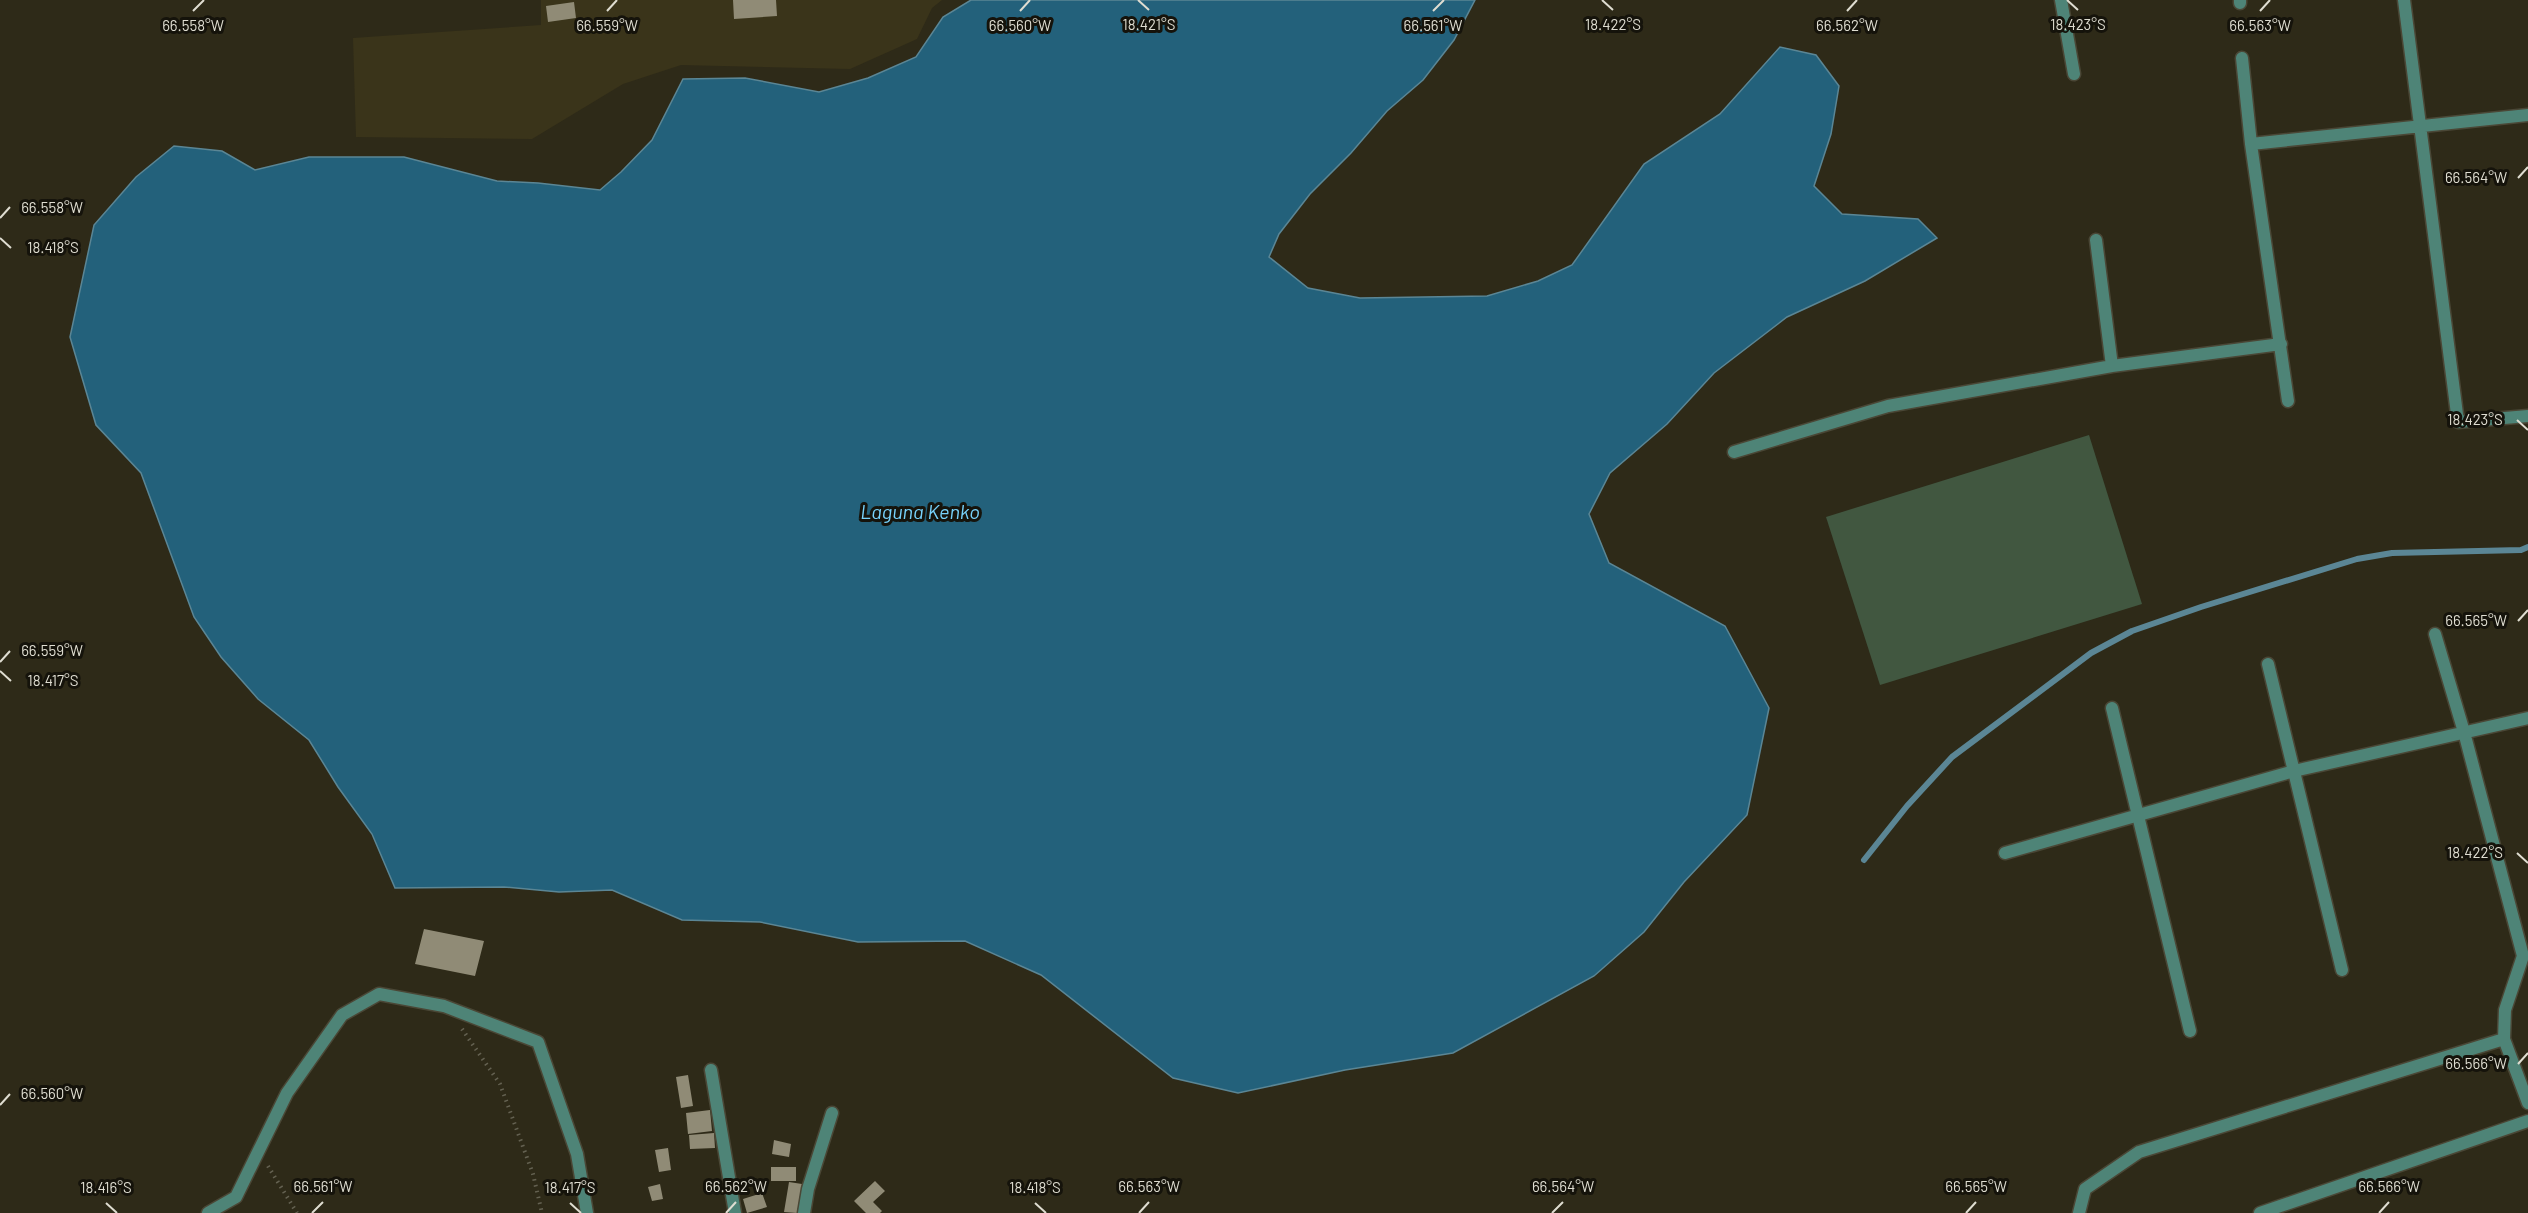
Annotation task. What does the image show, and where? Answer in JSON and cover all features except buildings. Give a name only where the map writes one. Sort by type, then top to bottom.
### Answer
[{"type":"street","points":[[2061,0],[2074,74]]},
{"type":"street","points":[[2404,0],[2458,422],[2528,416]]},
{"type":"street","points":[[2242,58],[2251,144],[2288,401]]},
{"type":"street","points":[[2251,144],[2528,115]]},
{"type":"street","points":[[2096,240],[2112,366]]},
{"type":"street","points":[[1734,452],[1888,406],[2112,366],[2281,344]]},
{"type":"street","points":[[2435,634],[2526,955],[2505,1010],[2504,1039],[2528,1103]]},
{"type":"street","points":[[2268,664],[2342,970]]},
{"type":"street","points":[[2112,708],[2190,1031]]},
{"type":"street","points":[[2005,853],[2294,771],[2528,718]]},
{"type":"street","points":[[208,1213],[236,1197],[260,1153],[287,1093],[342,1015],[379,994],[444,1006],[538,1042],[577,1154],[587,1213]]},
{"type":"street","points":[[2079,1213],[2085,1189],[2139,1152],[2504,1039]]},
{"type":"street","points":[[711,1070],[735,1213]]},
{"type":"street","points":[[804,1213],[808,1189],[832,1113]]},
{"type":"street","points":[[2260,1213],[2528,1121]]},
{"type":"path","points":[[444,1006],[500,1083],[533,1174],[542,1213]]},
{"type":"path","points":[[260,1153],[297,1213]]},
{"type":"shaded area","points":[[541,0],[942,0],[932,8],[917,39],[850,69],[681,65],[623,84],[532,139],[356,137],[353,38],[541,25]]},
{"type":"green space","points":[[2089,435],[2142,604],[1880,685],[1826,517]]},
{"type":"water","name":"Laguna Kenko","points":[[971,0],[1475,0],[1454,40],[1423,80],[1387,111],[1351,153],[1310,194],[1279,234],[1269,257],[1308,288],[1360,298],[1487,296],[1538,281],[1572,265],[1644,164],[1720,114],[1780,47],[1816,55],[1839,86],[1831,134],[1814,186],[1842,214],[1918,219],[1937,238],[1865,281],[1787,317],[1714,373],[1667,424],[1610,473],[1589,514],[1609,563],[1725,626],[1769,708],[1747,815],[1684,882],[1644,932],[1594,976],[1453,1053],[1345,1070],[1238,1093],[1173,1078],[1041,975],[965,941],[858,942],[760,922],[682,920],[612,890],[559,892],[504,887],[395,888],[372,834],[338,787],[309,740],[258,699],[221,657],[194,617],[141,473],[96,425],[70,337],[94,225],[136,177],[174,146],[222,151],[255,170],[309,157],[404,157],[497,181],[600,190],[652,140],[683,79],[745,78],[819,92],[868,78],[916,57],[943,17]]},
{"type":"waterway","points":[[1864,860],[1907,806],[1952,757],[2091,653],[2132,631],[2201,607],[2357,559],[2392,553],[2521,550],[2528,547]]}]
